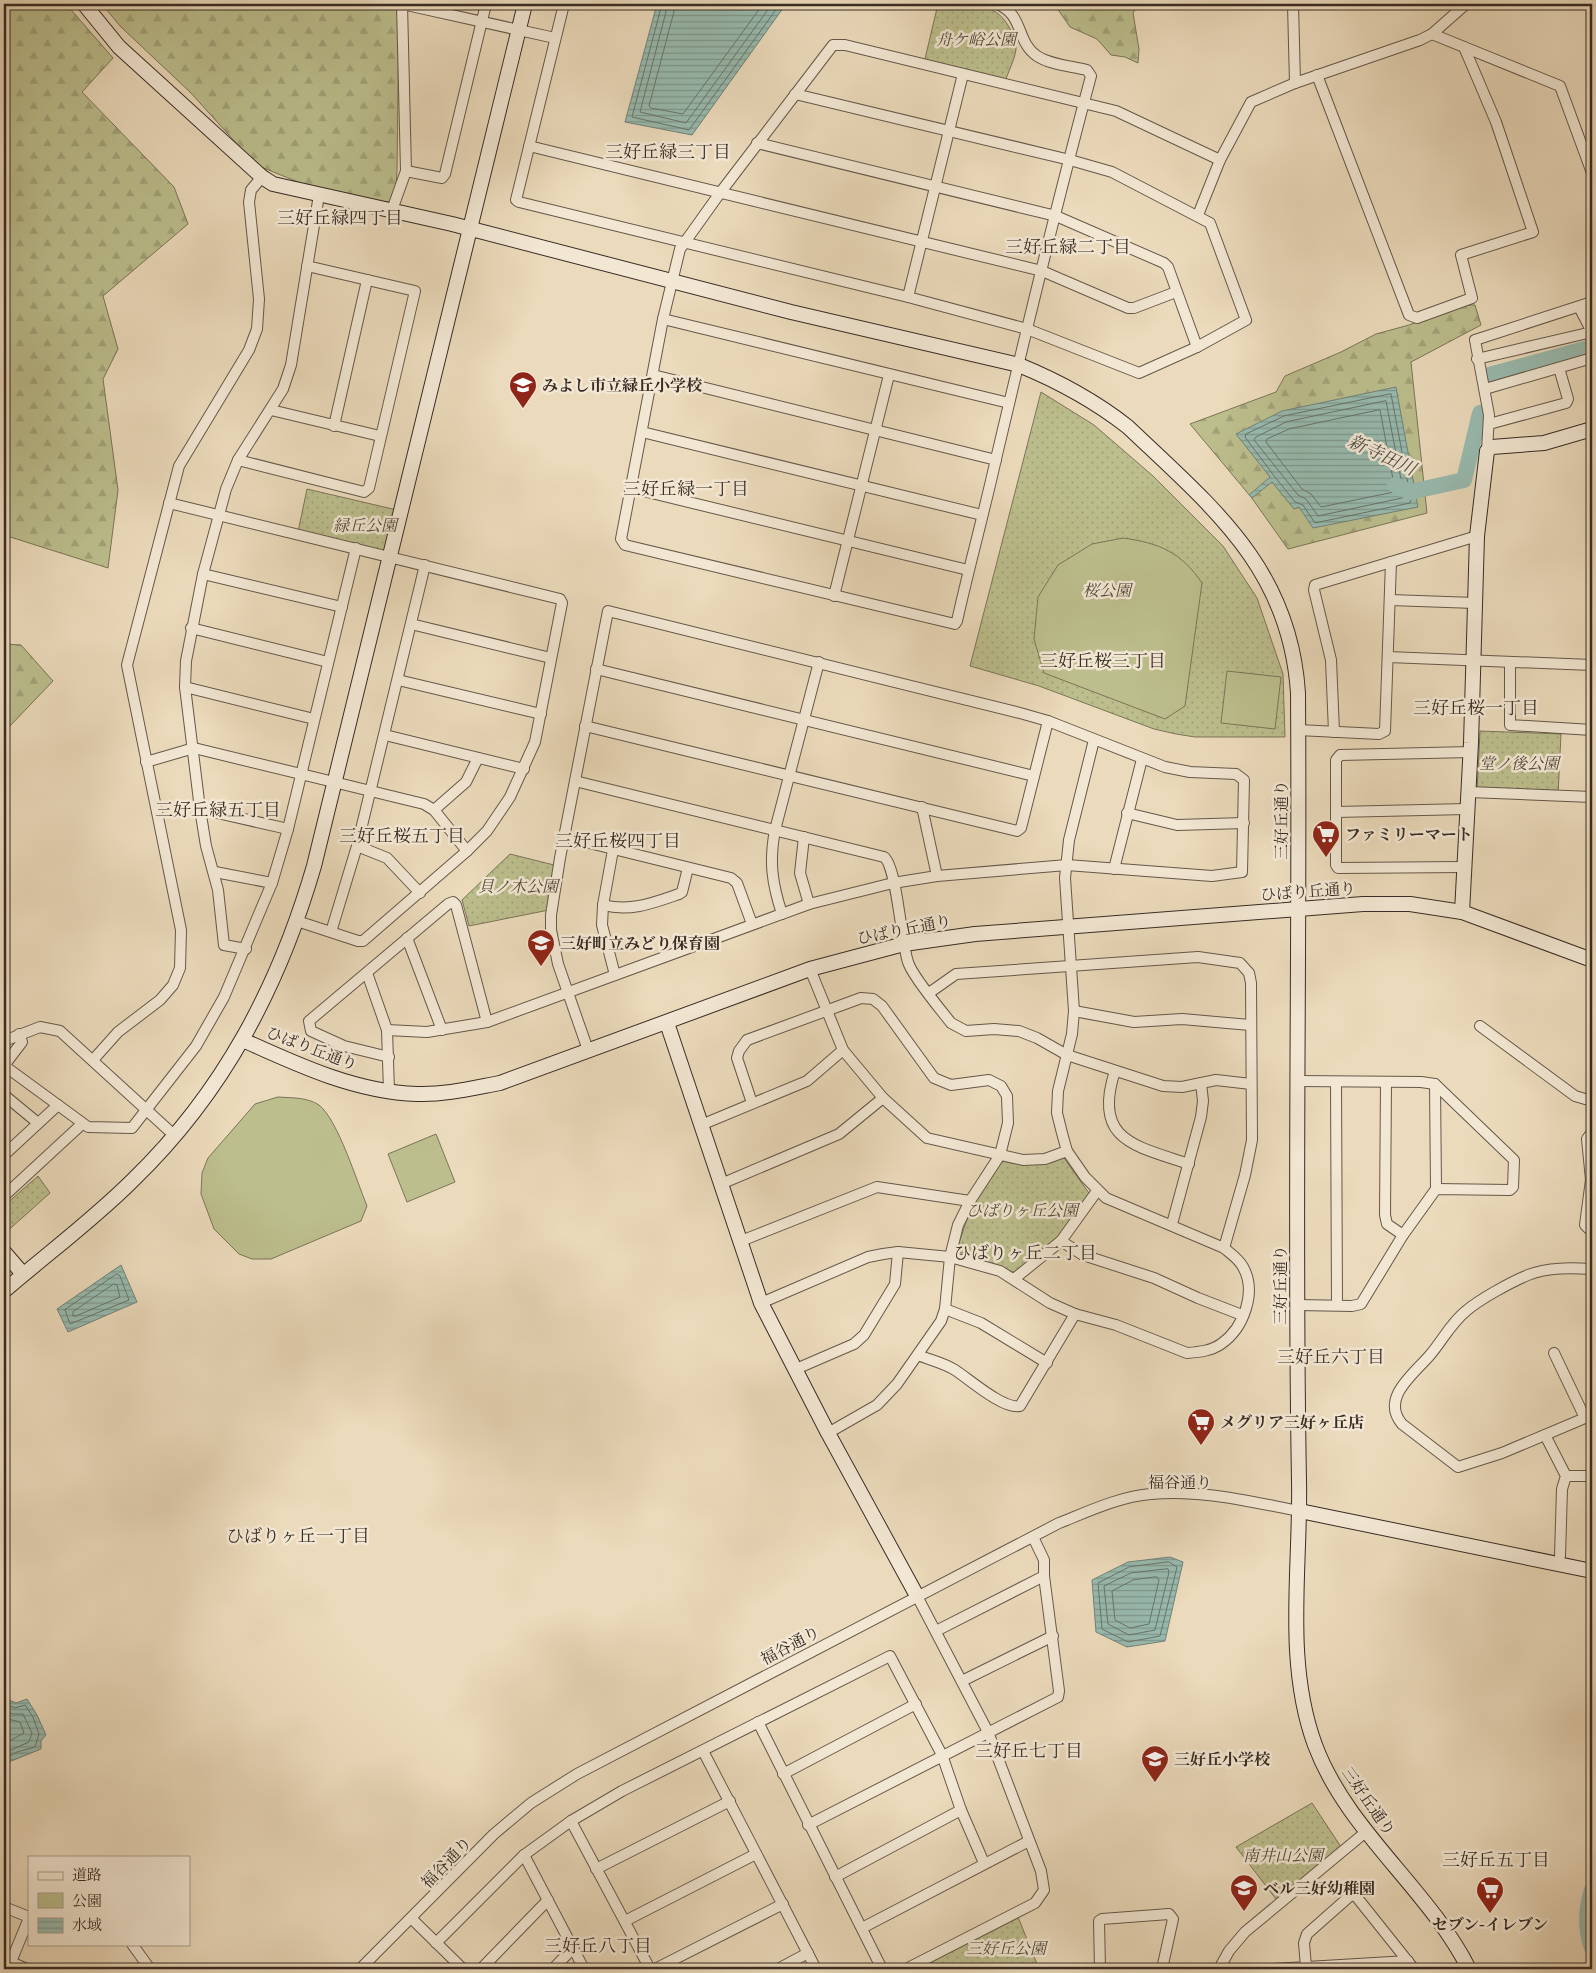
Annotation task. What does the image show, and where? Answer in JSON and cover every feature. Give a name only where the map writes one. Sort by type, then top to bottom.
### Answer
[{"type":"street","name":"三好丘通り","points":[[84,4],[119,47],[262,177],[273,184],[319,196],[392,210],[791,312],[1019,365],[1055,380],[1114,416],[1176,473],[1239,538],[1265,576],[1289,632],[1297,680],[1297,1305],[1300,1511],[1298,1658],[1301,1698],[1315,1745],[1330,1779],[1345,1803],[1447,1931],[1469,1969]]},
{"type":"street","points":[[392,210],[406,171],[402,4],[435,7],[482,21],[555,38]]},
{"type":"street","points":[[406,171],[442,178],[446,174],[486,4]]},
{"type":"street","points":[[4,1291],[134,1180],[175,1136],[243,1040],[274,980],[297,921],[314,866],[526,4]]},
{"type":"street","points":[[564,4],[516,200],[519,202],[908,297],[1027,329],[1139,373],[1196,347],[1246,320],[1214,229],[1210,223],[1198,215],[1112,172],[1070,160],[795,94]]},
{"type":"street","points":[[997,4],[1015,16],[1028,46],[1038,56],[1090,72],[1083,103],[1070,160],[1008,404],[957,621],[951,625],[626,545],[621,539],[663,319],[680,249],[830,47],[839,43],[963,74],[1083,103],[1116,111],[1220,160]]},
{"type":"street","points":[[1293,4],[1295,83]]},
{"type":"street","points":[[1198,215],[1220,160],[1251,102],[1295,83],[1432,34],[1466,4]]},
{"type":"street","points":[[1432,34],[1560,86],[1592,173]]},
{"type":"street","points":[[1317,76],[1409,315],[1417,318],[1472,298],[1461,255],[1533,232],[1496,122],[1464,47]]},
{"type":"street","points":[[908,297],[963,74]]},
{"type":"street","points":[[757,143],[1056,216],[1164,263],[1168,267],[1196,347]]},
{"type":"street","points":[[529,146],[1042,271],[1128,308],[1134,308],[1176,292]]},
{"type":"street","points":[[93,1060],[118,1032],[160,1000],[173,985],[180,968],[181,930],[127,665],[179,466],[249,350],[257,329],[259,299],[249,202],[251,190],[262,177]]},
{"type":"street","points":[[246,948],[224,945],[215,872],[206,846],[200,809],[185,687],[191,628],[226,489],[238,460],[283,389],[291,366],[319,196]]},
{"type":"street","points":[[238,460],[364,492],[369,488],[415,291],[307,266]]},
{"type":"street","points":[[334,426],[367,280]]},
{"type":"street","points":[[1462,912],[1471,752],[1477,536],[1488,451],[1489,424],[1485,389],[1474,344],[1478,338],[1592,302]]},
{"type":"street","points":[[1477,359],[1592,332],[1579,307]]},
{"type":"street","points":[[663,319],[1008,404]]},
{"type":"street","points":[[1485,389],[1592,358]]},
{"type":"street","points":[[1489,424],[1566,403],[1568,399],[1559,368]]},
{"type":"street","points":[[653,375],[996,460]]},
{"type":"street","points":[[834,596],[889,375]]},
{"type":"street","points":[[271,410],[380,436]]},
{"type":"street","points":[[1488,451],[1492,447],[1544,443],[1592,429]]},
{"type":"street","points":[[642,432],[982,515]]},
{"type":"street","points":[[631,488],[968,570]]},
{"type":"street","points":[[169,503],[390,556],[560,599],[562,602],[534,747],[499,815],[467,851],[363,941],[297,921]]},
{"type":"street","points":[[1334,732],[1331,660],[1314,586],[1477,536]]},
{"type":"street","points":[[19,1034],[22,1042],[6,1062],[6,1067],[88,1127],[128,1129],[146,1112],[196,1046],[224,997],[272,883],[288,829],[356,548]]},
{"type":"street","points":[[1298,730],[1379,734],[1385,731],[1391,562]]},
{"type":"street","points":[[331,932],[357,846],[425,565]]},
{"type":"street","points":[[204,574],[342,607]]},
{"type":"street","points":[[1390,600],[1475,603]]},
{"type":"street","points":[[387,1030],[413,1032],[442,1030],[487,1022],[566,992],[809,904],[893,882],[937,876],[1067,865],[1212,876],[1242,872],[1244,781],[1239,775],[1190,772],[1142,759],[1048,721],[819,662],[608,611],[552,900],[553,947],[566,992],[588,1050]]},
{"type":"street","points":[[411,624],[551,658]]},
{"type":"street","points":[[191,628],[328,662]]},
{"type":"street","points":[[1388,657],[1592,665]]},
{"type":"street","points":[[782,914],[771,866],[775,830],[791,776],[803,719],[819,662]]},
{"type":"street","points":[[1510,662],[1510,725],[1592,730]]},
{"type":"street","points":[[596,669],[1034,776]]},
{"type":"street","points":[[398,680],[541,714]]},
{"type":"street","points":[[185,687],[314,718]]},
{"type":"street","points":[[585,726],[1020,830],[1048,721]]},
{"type":"street","points":[[385,735],[524,769]]},
{"type":"street","points":[[762,1304],[868,1257],[898,1252],[950,1257],[989,1267],[1014,1279],[1050,1303],[1074,1314],[1116,1325],[1187,1353],[1199,1352],[1220,1345],[1233,1332],[1242,1315],[1250,1288],[1247,1276],[1239,1260],[1224,1248],[1172,1224],[1120,1205],[1097,1191],[1067,1151],[1058,1120],[1057,1104],[1068,1055],[1074,1011],[1065,898],[1067,865],[1071,832],[1094,740]]},
{"type":"street","points":[[146,762],[194,748],[370,789],[424,804],[434,810],[467,851]]},
{"type":"street","points":[[1464,867],[1338,868],[1336,865],[1336,760],[1340,755],[1471,752]]},
{"type":"street","points":[[434,810],[466,782],[478,758]]},
{"type":"street","points":[[1114,868],[1142,759]]},
{"type":"street","points":[[575,781],[884,856],[888,859],[908,964],[951,1023],[959,1029],[1019,1031],[1037,1038],[1068,1055],[1163,1086],[1182,1087],[1216,1080],[1252,1084]]},
{"type":"street","points":[[1469,792],[1592,797]]},
{"type":"street","points":[[922,807],[937,876]]},
{"type":"street","points":[[200,809],[288,829]]},
{"type":"street","points":[[1336,812],[1467,809]]},
{"type":"street","points":[[1127,813],[1176,825],[1244,824]]},
{"type":"street","points":[[565,837],[735,880],[752,924]]},
{"type":"street","points":[[804,837],[800,868],[809,904]]},
{"type":"street","points":[[357,846],[387,858],[420,892]]},
{"type":"street","points":[[614,850],[603,905],[603,932],[615,975]]},
{"type":"street","points":[[603,905],[621,908],[643,907],[679,894],[682,892],[688,868]]},
{"type":"street","points":[[215,872],[272,883]]},
{"type":"street","points":[[389,1056],[344,1046],[311,1031],[308,1027],[309,1021],[448,904],[453,902],[456,905],[487,1022]]},
{"type":"street","name":"ひばり丘通り","points":[[243,1040],[331,1078],[389,1091],[418,1094],[458,1091],[500,1083],[810,969],[904,944],[975,934],[1297,908],[1410,904],[1462,912],[1592,960]]},
{"type":"street","points":[[407,938],[442,1030]]},
{"type":"street","points":[[929,993],[953,975],[1187,956],[1234,961],[1244,966],[1250,977],[1252,1084],[1250,1148],[1224,1248]]},
{"type":"street","points":[[810,969],[825,1010],[843,1050],[883,1098],[927,1138],[1023,1160],[1036,1160],[1067,1151]]},
{"type":"street","points":[[367,973],[387,1030],[389,1091]]},
{"type":"street","points":[[752,1104],[738,1061],[742,1046],[753,1037],[861,998],[873,999],[886,1010],[934,1078],[951,1084],[989,1080],[1001,1086],[1007,1096],[1008,1116],[1000,1154],[960,1218],[950,1257],[942,1321],[897,1384],[877,1405],[828,1433]]},
{"type":"street","points":[[1074,1011],[1134,1022],[1182,1019],[1250,1024]]},
{"type":"street","points":[[667,1023],[762,1304],[828,1433],[936,1631],[988,1732],[1044,1879],[1044,1890],[1035,1903],[906,1969]]},
{"type":"street","points":[[1480,1026],[1575,1096],[1592,1100]]},
{"type":"street","points":[[4,1041],[19,1034],[46,1027],[60,1031],[93,1060],[146,1112],[175,1136]]},
{"type":"street","points":[[701,1125],[808,1080],[843,1050]]},
{"type":"street","points":[[1115,1071],[1107,1098],[1109,1115],[1118,1132],[1134,1145],[1189,1164]]},
{"type":"street","points":[[1297,1081],[1434,1084],[1514,1160],[1513,1187],[1510,1190],[1436,1190]]},
{"type":"street","points":[[1336,1082],[1337,1305]]},
{"type":"street","points":[[1386,1082],[1385,1216],[1388,1224],[1403,1235]]},
{"type":"street","points":[[1172,1224],[1203,1108],[1202,1083]]},
{"type":"street","points":[[1297,1305],[1352,1306],[1361,1304],[1403,1235],[1436,1190],[1434,1084]]},
{"type":"street","points":[[4,1095],[38,1123]]},
{"type":"street","points":[[721,1184],[839,1134],[883,1098]]},
{"type":"street","points":[[4,1154],[58,1105]]},
{"type":"street","points":[[4,1196],[82,1124]]},
{"type":"street","points":[[1592,1132],[1587,1139],[1592,1180],[1585,1225],[1592,1232]]},
{"type":"street","points":[[741,1241],[877,1187],[970,1201]]},
{"type":"street","points":[[1014,1279],[1061,1241],[1097,1191]]},
{"type":"street","points":[[1061,1241],[1083,1255],[1154,1278],[1242,1315]]},
{"type":"street","points":[[4,1252],[23,1274]]},
{"type":"street","points":[[796,1369],[854,1344],[864,1335],[895,1284],[898,1252]]},
{"type":"street","points":[[1554,1353],[1588,1418],[1502,1453],[1458,1467],[1402,1424],[1395,1411],[1396,1398],[1404,1383],[1430,1355],[1456,1319],[1472,1306],[1528,1275],[1568,1268],[1592,1269]]},
{"type":"street","points":[[945,1309],[972,1318],[1047,1363]]},
{"type":"street","points":[[918,1355],[954,1369],[994,1397],[1016,1407],[1020,1406],[1047,1363],[1074,1314]]},
{"type":"street","points":[[1545,1435],[1566,1476],[1562,1489],[1560,1556]]},
{"type":"street","points":[[1566,1476],[1592,1476]]},
{"type":"street","name":"福谷通り","points":[[360,1969],[412,1919],[494,1834],[531,1804],[577,1774],[1033,1537],[1096,1508],[1150,1494],[1207,1494],[1300,1511]]},
{"type":"street","points":[[1300,1511],[1592,1571]]},
{"type":"street","points":[[808,1825],[942,1755],[1058,1698],[1059,1691],[1044,1576],[1044,1560],[1033,1537]]},
{"type":"street","points":[[936,1631],[1044,1576]]},
{"type":"street","points":[[962,1681],[1053,1636]]},
{"type":"street","points":[[436,1943],[524,1855],[571,1821],[622,1791],[890,1656],[942,1755],[961,1810],[984,1863]]},
{"type":"street","points":[[783,1774],[916,1704]]},
{"type":"street","points":[[758,1722],[834,1877],[882,1969]]},
{"type":"street","points":[[703,1751],[816,1969]]},
{"type":"street","points":[[596,1869],[730,1801]]},
{"type":"street","points":[[834,1877],[961,1810]]},
{"type":"street","points":[[571,1821],[650,1969]]},
{"type":"street","points":[[1219,1969],[1229,1951],[1245,1932],[1367,1831]]},
{"type":"street","points":[[862,1928],[1029,1841]]},
{"type":"street","points":[[625,1921],[756,1854]]},
{"type":"street","points":[[524,1855],[584,1969]]},
{"type":"street","points":[[1306,1967],[1304,1943],[1307,1934],[1350,1896],[1355,1895],[1411,1965]]},
{"type":"street","points":[[481,1969],[548,1900]]},
{"type":"street","points":[[655,1969],[783,1904]]},
{"type":"street","points":[[4,1907],[28,1917]]},
{"type":"street","points":[[1100,1969],[1099,1921],[1102,1919],[1168,1914],[1173,1919],[1162,1969]]},
{"type":"street","points":[[27,1969],[7,1964],[28,1919]]},
{"type":"street","points":[[412,1919],[463,1969]]},
{"type":"street","points":[[133,1946],[150,1969]]},
{"type":"street","points":[[553,1969],[573,1948]]},
{"type":"street","points":[[778,1969],[808,1953]]},
{"type":"street","points":[[1273,1969],[1411,1965]]},
{"type":"green space","points":[[4,4],[66,4],[113,58],[82,92],[174,187],[188,224],[103,296],[118,349],[103,379],[118,490],[108,568],[4,535]]},
{"type":"green space","points":[[102,4],[399,4],[395,202],[371,201],[313,188],[256,165],[191,93],[120,26]]},
{"type":"green space","name":"舟ケ峪公園","points":[[938,4],[979,5],[996,12],[1003,18],[1015,40],[1016,49],[1005,82],[924,63]]},
{"type":"green space","points":[[1061,4],[1139,4],[1133,13],[1139,49],[1138,63],[1125,57],[1111,55],[1097,39],[1070,27],[1057,8]]},
{"type":"green space","points":[[1461,305],[1475,305],[1481,325],[1411,362],[1427,513],[1288,549],[1251,497],[1190,424],[1276,392],[1285,376],[1341,352],[1376,334],[1409,325]]},
{"type":"green space","name":"桜公園","points":[[1041,392],[1094,425],[1153,476],[1223,546],[1257,598],[1283,674],[1285,737],[1195,737],[1176,734],[1154,729],[1039,686],[970,666]]},
{"type":"green space","name":"緑丘公園","points":[[307,489],[397,510],[386,554],[298,532]]},
{"type":"green space","points":[[1123,538],[1158,546],[1177,556],[1194,572],[1202,583],[1185,706],[1165,719],[1044,673],[1034,639],[1038,597],[1058,565],[1092,544]]},
{"type":"green space","points":[[4,644],[21,645],[53,681],[9,727],[4,726]]},
{"type":"green space","points":[[1227,671],[1281,677],[1275,729],[1221,723]]},
{"type":"green space","name":"堂ノ後公園","points":[[1480,731],[1561,734],[1558,795],[1477,792]]},
{"type":"green space","name":"貝ノ木公園","points":[[510,854],[558,866],[549,910],[469,926],[462,900]]},
{"type":"green space","points":[[278,1097],[299,1098],[314,1102],[326,1113],[340,1137],[367,1206],[361,1221],[271,1259],[252,1259],[239,1254],[214,1229],[201,1194],[202,1173],[208,1158],[255,1104]]},
{"type":"green space","points":[[436,1134],[455,1182],[407,1202],[388,1154]]},
{"type":"green space","name":"ひばりヶ丘公園","points":[[1064,1158],[1091,1196],[1055,1241],[1016,1273],[956,1251],[971,1208],[1000,1160],[1017,1164],[1032,1164]]},
{"type":"green space","points":[[38,1176],[50,1193],[4,1234],[4,1206]]},
{"type":"green space","name":"南井山公園","points":[[1312,1803],[1341,1847],[1276,1899],[1236,1847]]},
{"type":"green space","name":"三好丘公園","points":[[1018,1917],[1039,1969],[915,1969]]},
{"type":"water","points":[[657,4],[786,4],[692,135],[625,122]]},
{"type":"water","points":[[1396,387],[1418,507],[1313,528],[1299,507],[1294,509],[1272,482],[1252,498],[1249,495],[1270,477],[1236,434],[1282,411]]},
{"type":"water","points":[[121,1265],[137,1302],[68,1332],[57,1309]]},
{"type":"water","points":[[1170,1557],[1183,1562],[1165,1641],[1127,1647],[1096,1632],[1092,1580],[1128,1562]]},
{"type":"water","points":[[7,1699],[16,1703],[27,1699],[46,1735],[41,1741],[41,1749],[4,1764],[4,1700]]},
{"type":"waterway","name":"新寺田川","points":[[1489,375],[1592,347]]},
{"type":"waterway","name":"新寺田川","points":[[1395,485],[1410,492],[1464,480],[1480,413]]},
{"type":"waterway","points":[[1592,1890],[1588,1904],[1587,1919],[1588,1934],[1592,1948]]},
{"type":"place","name":"みよし市立緑丘小学校","points":[[523,409]]},
{"type":"place","name":"ファミリーマート","points":[[1326,858]]},
{"type":"place","name":"三好町立みどり保育園","points":[[541,967]]},
{"type":"place","name":"メグリア三好ヶ丘店","points":[[1201,1446]]},
{"type":"place","name":"三好丘小学校","points":[[1155,1783]]},
{"type":"place","name":"ベル三好幼稚園","points":[[1244,1912]]},
{"type":"place","name":"セブン-イレブン","points":[[1490,1914]]},
{"type":"district","name":"三好丘緑三丁目","points":[[668,152]]},
{"type":"district","name":"三好丘緑四丁目","points":[[340,218]]},
{"type":"district","name":"三好丘緑二丁目","points":[[1068,247]]},
{"type":"district","name":"三好丘緑一丁目","points":[[686,489]]},
{"type":"district","name":"三好丘桜三丁目","points":[[1103,661]]},
{"type":"district","name":"三好丘桜一丁目","points":[[1476,708]]},
{"type":"district","name":"三好丘緑五丁目","points":[[218,810]]},
{"type":"district","name":"三好丘桜五丁目","points":[[402,836]]},
{"type":"district","name":"三好丘桜四丁目","points":[[618,841]]},
{"type":"district","name":"ひばりヶ丘二丁目","points":[[1025,1253]]},
{"type":"district","name":"三好丘六丁目","points":[[1331,1357]]},
{"type":"district","name":"ひばりヶ丘一丁目","points":[[298,1536]]},
{"type":"district","name":"三好丘七丁目","points":[[1029,1751]]},
{"type":"district","name":"三好丘五丁目","points":[[1496,1860]]},
{"type":"district","name":"三好丘八丁目","points":[[598,1946]]}]
